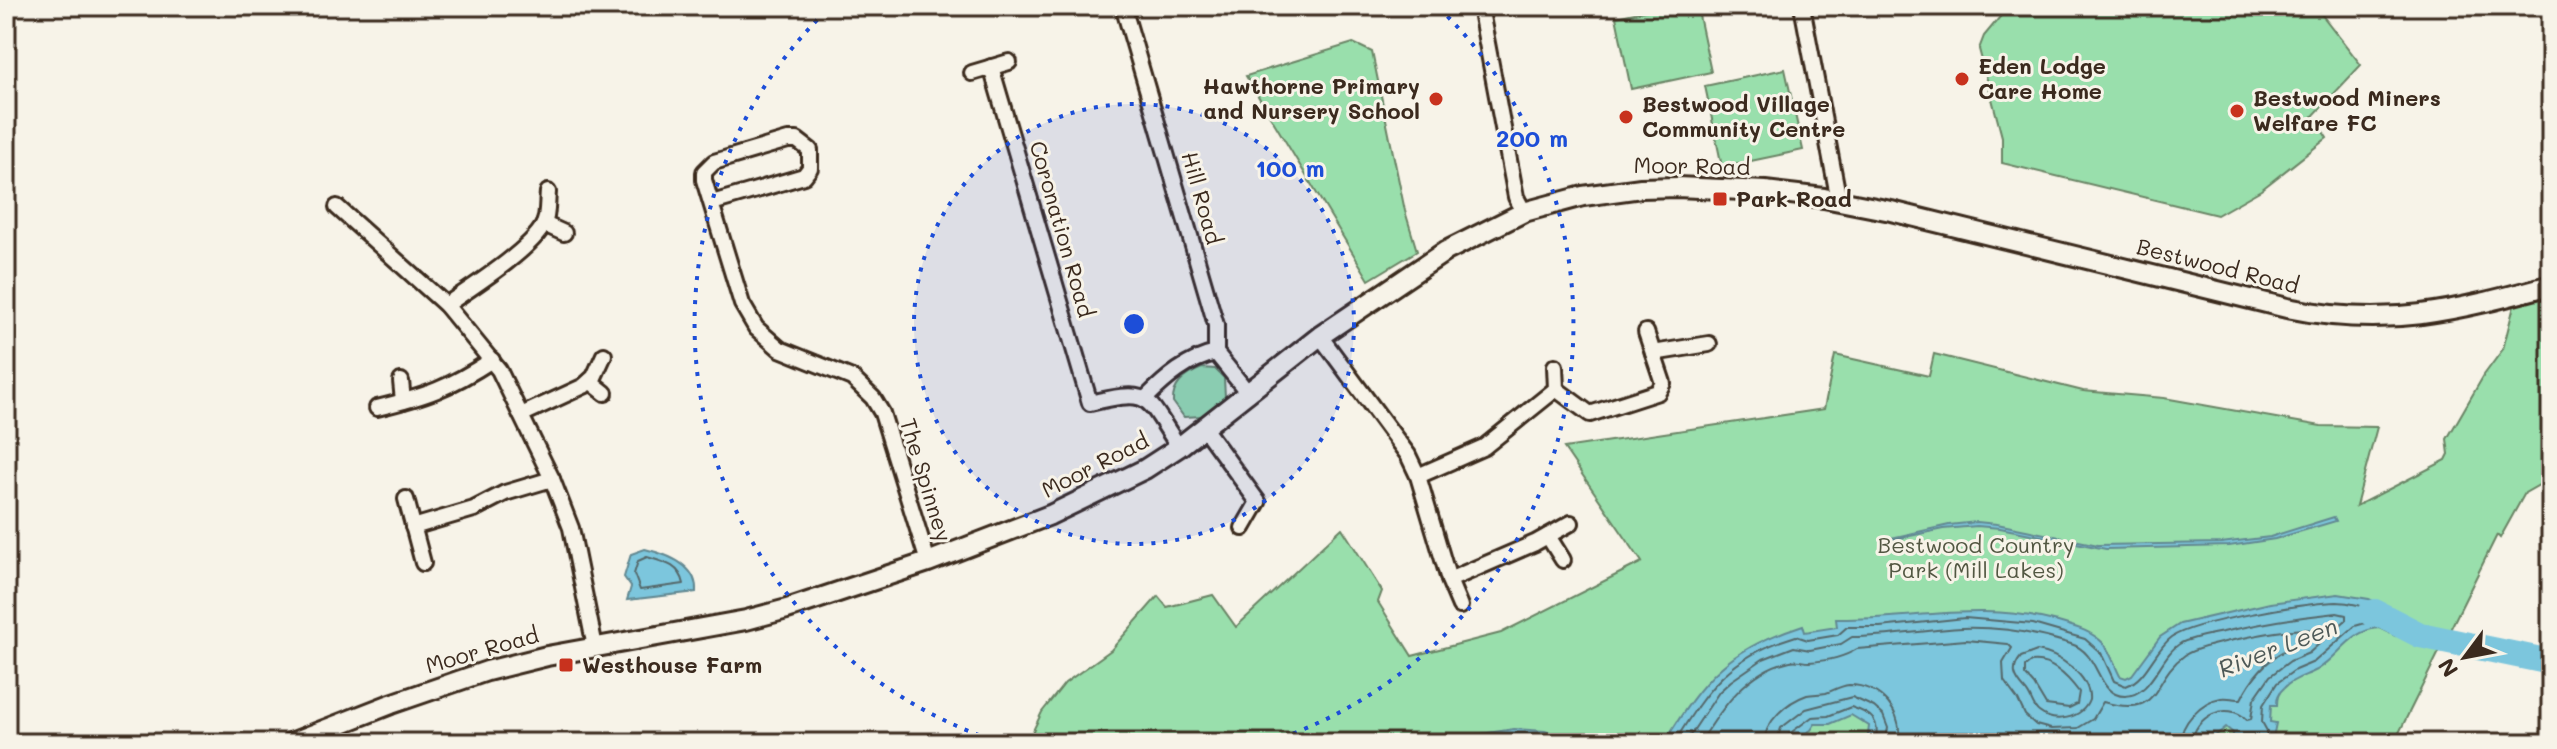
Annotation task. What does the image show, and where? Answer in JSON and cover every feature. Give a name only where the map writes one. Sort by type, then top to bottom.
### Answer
[{"type":"main road","name":"Moor Road","points":[[291,743],[379,708],[487,671],[595,647],[746,620],[928,562],[1062,509],[1145,469],[1249,394],[1320,336],[1446,251],[1524,212],[1591,194],[1641,188],[1729,189],[1876,207]]},
{"type":"main road","name":"Bestwood Road","points":[[1876,207],[2320,314],[2355,318],[2415,316],[2467,308],[2551,285]]},
{"type":"street","name":"Hill Road","points":[[1123,6],[1216,325],[1216,353]]},
{"type":"street","points":[[1480,6],[1516,197],[1524,212]]},
{"type":"street","points":[[1802,6],[1839,201]]},
{"type":"street","points":[[972,73],[1009,62]]},
{"type":"street","name":"Coronation Road","points":[[991,67],[1092,410],[1132,394],[1146,398]]},
{"type":"street","name":"The Spinney","points":[[712,203],[804,176],[810,168],[810,150],[797,140],[788,140],[714,162],[704,172],[704,180],[742,304],[756,328],[780,349],[852,378],[873,398],[882,413],[928,562]]},
{"type":"street","points":[[446,305],[489,275],[530,240],[544,224],[548,192]]},
{"type":"street","points":[[337,207],[446,305],[492,360],[552,479],[571,528],[595,647]]},
{"type":"street","points":[[544,224],[564,233]]},
{"type":"street","points":[[1556,389],[1590,414],[1658,392],[1663,383],[1646,332]]},
{"type":"street","points":[[1320,336],[1408,455],[1418,476],[1449,580],[1460,606]]},
{"type":"street","points":[[1653,353],[1709,344]]},
{"type":"street","points":[[1179,447],[1146,398],[1182,368],[1201,356],[1216,353],[1249,394]]},
{"type":"street","points":[[521,415],[590,381],[604,355]]},
{"type":"street","points":[[377,408],[457,383],[492,360]]},
{"type":"street","points":[[1555,366],[1556,389]]},
{"type":"street","points":[[401,381],[403,401]]},
{"type":"street","points":[[590,381],[605,393]]},
{"type":"street","points":[[1418,476],[1484,447],[1556,389]]},
{"type":"street","points":[[1204,428],[1258,502],[1243,528]]},
{"type":"street","points":[[413,527],[474,509],[505,493],[552,479]]},
{"type":"street","points":[[406,499],[423,563]]},
{"type":"street","points":[[1449,580],[1571,523]]},
{"type":"street","points":[[1548,536],[1563,560]]},
{"type":"green space","points":[[1667,6],[1697,6],[1711,72],[1631,89],[1616,17]]},
{"type":"green space","points":[[2009,6],[2315,6],[2361,65],[2313,116],[2327,138],[2261,190],[2217,215],[2002,163],[2002,137],[1979,49],[1984,36]]},
{"type":"green space","points":[[1353,43],[1372,52],[1405,211],[1417,251],[1369,280],[1246,76]]},
{"type":"green space","points":[[1785,69],[1803,150],[1722,167],[1705,86]]},
{"type":"green space","name":"Bestwood Country Park (Mill Lakes)","points":[[2551,294],[2551,478],[2525,493],[2500,538],[2497,535],[2394,743],[1027,743],[1042,712],[1065,683],[1111,650],[1158,596],[1167,607],[1213,595],[1236,627],[1342,528],[1382,591],[1378,602],[1412,656],[1501,633],[1642,562],[1564,448],[1824,409],[1835,355],[1929,376],[1934,354],[2083,391],[2164,398],[2321,426],[2377,427],[2356,506],[2446,460],[2449,454],[2447,439],[2503,349],[2516,298]]},
{"type":"green space","points":[[1202,368],[1215,369],[1224,378],[1225,397],[1203,416],[1184,417],[1173,402],[1175,390],[1186,377]]},
{"type":"water","points":[[2334,517],[2336,521],[2275,539],[2229,546],[2106,549],[1977,526],[1943,529],[1891,540],[1949,525],[1977,522],[2098,545],[2221,543],[2270,537]]},
{"type":"water","points":[[645,549],[679,562],[692,575],[696,592],[627,600],[631,587],[624,577],[631,554]]},
{"type":"water","points":[[2338,594],[2369,599],[2404,615],[2395,636],[2379,628],[2360,633],[2317,670],[2291,682],[2282,690],[2277,705],[2271,705],[2270,722],[2276,723],[2272,743],[2233,743],[2233,733],[2226,727],[2207,743],[1867,743],[1869,726],[1851,715],[1830,724],[1815,724],[1811,730],[1789,743],[1664,743],[1692,700],[1720,668],[1755,644],[1803,625],[1805,632],[1837,627],[1836,619],[1975,612],[2030,616],[2093,635],[2106,647],[2120,676],[2126,678],[2132,675],[2160,637],[2180,624],[2270,603]]},
{"type":"water","points":[[1514,729],[1545,731],[1576,743],[1422,743]]},
{"type":"waterway","name":"River Leen","points":[[2371,613],[2375,612],[2420,635],[2551,662]]},
{"type":"place","name":"Eden Lodge Care Home","points":[[1962,79]]},
{"type":"place","name":"Hawthorne Primary and Nursery School","points":[[1436,99]]},
{"type":"place","name":"Bestwood Miners Welfare FC","points":[[2237,111]]},
{"type":"place","name":"Bestwood Village Community Centre","points":[[1626,117]]},
{"type":"place","name":"Park Road","points":[[1720,199]]},
{"type":"place","name":"Westhouse Farm","points":[[566,665]]}]
